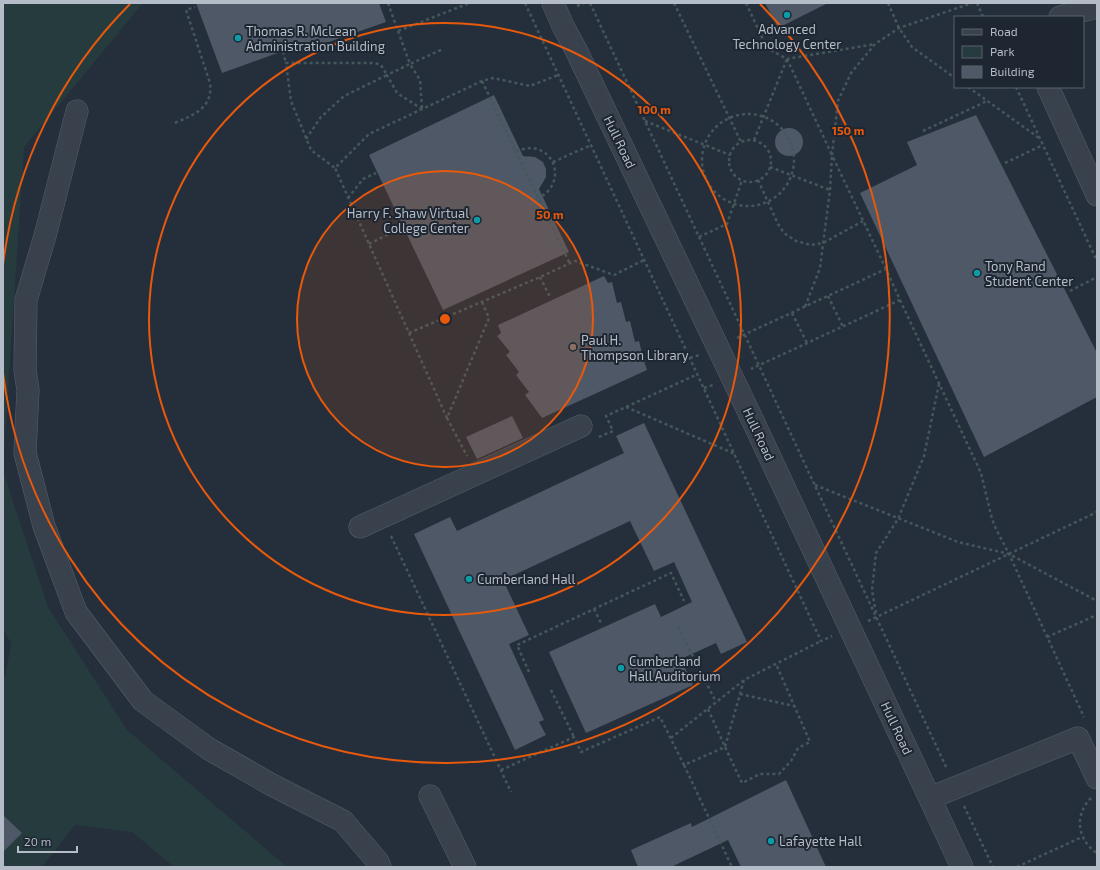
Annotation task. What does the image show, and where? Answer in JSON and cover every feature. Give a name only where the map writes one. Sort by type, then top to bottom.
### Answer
[{"type":"street","name":"Hull Road","points":[[554,3],[563,26],[718,347],[962,867]]},
{"type":"street","points":[[1064,16],[1097,7]]},
{"type":"street","points":[[1048,88],[1097,194]]},
{"type":"street","points":[[77,111],[45,236],[26,300],[25,370],[28,390],[25,453],[44,526],[76,612],[143,701],[209,749],[272,785],[343,821],[378,862],[380,867]]},
{"type":"street","points":[[360,527],[590,432]]},
{"type":"street","points":[[930,798],[1082,731],[1097,778]]},
{"type":"street","points":[[430,796],[465,867]]},
{"type":"path","points":[[388,3],[410,64],[420,80],[422,109]]},
{"type":"path","points":[[398,31],[467,3]]},
{"type":"path","points":[[525,3],[822,641]]},
{"type":"path","points":[[590,3],[993,867]]},
{"type":"path","points":[[674,3],[728,118],[741,142]]},
{"type":"path","points":[[746,3],[767,48],[787,59],[981,473],[996,530],[1009,554],[1047,637],[1082,731]]},
{"type":"path","points":[[888,3],[899,28],[912,47],[954,77]]},
{"type":"path","points":[[805,307],[820,268],[830,190],[838,102],[851,73],[875,44],[899,28],[972,3]]},
{"type":"path","points":[[977,3],[983,16]]},
{"type":"path","points":[[175,123],[192,116],[203,108],[207,103],[211,90],[210,82],[186,10],[195,7]]},
{"type":"path","points":[[280,40],[286,63],[291,102],[310,150],[335,168],[447,418],[489,318],[482,302]]},
{"type":"path","points":[[787,59],[875,44]]},
{"type":"path","points":[[306,139],[321,117],[344,96],[443,49]]},
{"type":"path","points":[[754,140],[787,59]]},
{"type":"path","points":[[286,63],[374,63],[381,65],[397,93],[422,109]]},
{"type":"path","points":[[335,168],[368,134],[482,81],[493,78],[530,86],[558,75]]},
{"type":"path","points":[[482,81],[570,264]]},
{"type":"path","points":[[969,88],[1040,138]]},
{"type":"path","points":[[1016,88],[1097,261]]},
{"type":"path","points":[[923,131],[987,101]]},
{"type":"path","points":[[743,114],[758,114],[764,117],[772,120],[784,130],[791,143],[795,157],[792,175],[787,186],[777,197],[768,202],[748,207],[734,204],[719,196],[708,184],[703,170],[702,154],[706,139],[716,127],[728,118],[743,114]]},
{"type":"path","points":[[645,121],[730,155]]},
{"type":"path","points":[[754,140],[766,147],[771,160],[767,173],[762,178],[749,182],[736,177],[732,171],[729,158],[735,146],[741,142],[754,140]]},
{"type":"path","points":[[553,162],[591,145]]},
{"type":"path","points":[[1005,163],[1043,145]]},
{"type":"path","points":[[516,151],[532,148],[540,150],[548,155],[553,162],[555,180],[552,188],[538,198]]},
{"type":"path","points":[[770,167],[830,190]]},
{"type":"path","points":[[348,198],[363,179],[376,173]]},
{"type":"path","points":[[699,237],[727,224],[742,180]]},
{"type":"path","points":[[758,180],[778,224],[784,233],[796,241],[812,244],[823,243],[863,221]]},
{"type":"path","points":[[369,244],[401,228]]},
{"type":"path","points":[[409,333],[575,261],[614,275],[644,260]]},
{"type":"path","points":[[690,358],[745,335],[886,269]]},
{"type":"path","points":[[540,277],[550,297]]},
{"type":"path","points":[[1070,291],[1097,277]]},
{"type":"path","points":[[828,296],[843,327]]},
{"type":"path","points":[[704,388],[759,366],[900,300]]},
{"type":"path","points":[[792,313],[806,343]]},
{"type":"path","points":[[590,432],[613,431],[606,416],[698,374]]},
{"type":"path","points":[[876,618],[872,590],[876,553],[898,518],[924,456],[939,384]]},
{"type":"path","points":[[625,407],[736,455]]},
{"type":"path","points":[[815,485],[958,542],[1009,554],[1097,601]]},
{"type":"path","points":[[671,738],[744,680],[822,641],[876,618],[1097,512]]},
{"type":"path","points":[[391,535],[511,792]]},
{"type":"path","points":[[530,672],[517,645],[671,573],[684,600]]},
{"type":"path","points":[[594,609],[602,625]]},
{"type":"path","points":[[1047,637],[1097,615]]},
{"type":"path","points":[[678,627],[716,702]]},
{"type":"path","points":[[708,709],[742,782],[760,774],[779,774],[791,761],[798,748],[810,742],[776,664]]},
{"type":"path","points":[[725,747],[744,680]]},
{"type":"path","points":[[551,690],[581,752],[660,716],[732,867]]},
{"type":"path","points":[[740,694],[794,706]]},
{"type":"path","points":[[501,770],[574,737]]},
{"type":"path","points":[[684,765],[725,747]]},
{"type":"path","points":[[1097,796],[1090,799],[1084,807],[1080,817],[1082,837],[1088,846],[1097,853]]},
{"type":"path","points":[[1017,867],[1082,837]]},
{"type":"green space","points":[[3,3],[143,3],[24,147],[3,467]]},
{"type":"green space","points":[[3,471],[48,607],[127,730],[287,867],[174,867],[132,832],[75,825],[42,867],[3,867],[3,676],[6,674],[11,643],[3,629]]},
{"type":"building","name":"Thomas R. McLean Administration Building","points":[[196,3],[379,3],[386,22],[297,53],[294,47],[222,73]]},
{"type":"building","name":"Advanced Technology Center","points":[[765,3],[828,3],[778,28]]},
{"type":"building","name":"Harry F. Shaw Virtual College Center","points":[[494,95],[523,156],[535,157],[543,162],[546,169],[546,177],[539,189],[569,252],[443,310],[369,155]]},
{"type":"building","name":"Tony Rand Student Center","points":[[976,115],[1097,353],[1097,397],[984,457],[860,193],[917,165],[907,142]]},
{"type":"building","points":[[789,128],[799,132],[803,142],[799,152],[789,156],[779,152],[775,142],[779,132]]},
{"type":"building","name":"Paul H. Thompson Library","points":[[604,276],[608,283],[612,282],[617,303],[621,302],[626,322],[630,321],[635,342],[639,341],[647,370],[542,418],[525,395],[529,392],[516,375],[519,372],[506,355],[510,352],[497,336],[501,333],[498,325]]},
{"type":"building","points":[[512,416],[523,438],[477,459],[466,437]]},
{"type":"building","name":"Cumberland Hall","points":[[644,423],[747,642],[721,654],[716,643],[681,659],[693,685],[586,733],[549,652],[655,604],[661,617],[692,602],[674,562],[654,571],[630,521],[503,580],[529,635],[509,644],[544,720],[539,722],[546,735],[515,750],[414,534],[450,517],[457,531],[624,453],[616,436]]},
{"type":"building","name":"Lafayette Hall","points":[[786,780],[826,867],[741,867],[728,840],[671,867],[638,867],[631,850],[691,823],[692,827]]},
{"type":"building","points":[[3,815],[22,833],[3,852]]},
{"type":"place","name":"Advanced Technology Center","points":[[787,15]]},
{"type":"place","name":"Thomas R. McLean Administration Building","points":[[238,38]]},
{"type":"place","name":"Harry F. Shaw Virtual College Center","points":[[477,220]]},
{"type":"place","name":"Tony Rand Student Center","points":[[977,273]]},
{"type":"place","name":"Paul H. Thompson Library","points":[[573,347]]},
{"type":"place","name":"Cumberland Hall","points":[[469,579]]},
{"type":"place","name":"Cumberland Hall Auditorium","points":[[621,668]]},
{"type":"place","name":"Lafayette Hall","points":[[771,841]]}]
